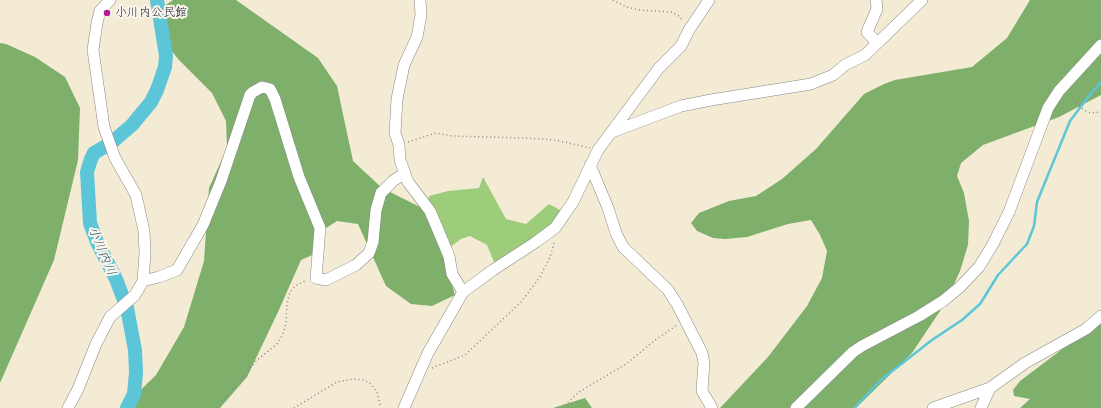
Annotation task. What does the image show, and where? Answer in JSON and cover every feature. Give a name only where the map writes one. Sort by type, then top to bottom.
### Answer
[{"type":"street","points":[[68,408],[78,389],[96,344],[110,317],[136,295],[143,281],[145,253],[144,231],[136,195],[115,158],[104,127],[93,50],[100,11],[110,0]]},
{"type":"street","points":[[420,0],[421,15],[417,37],[404,65],[398,99],[395,133],[399,145],[400,160],[408,182],[430,211],[449,256],[452,274],[463,292]]},
{"type":"street","points":[[404,408],[428,353],[463,292],[555,228],[573,202],[598,150],[659,68],[681,46],[689,30],[709,0]]},
{"type":"street","points":[[876,0],[877,9],[867,32],[877,43]]},
{"type":"street","points":[[612,132],[682,106],[811,84],[833,75],[845,65],[865,55],[922,0]]},
{"type":"street","points":[[796,408],[853,352],[919,316],[943,301],[960,287],[979,267],[993,244],[1009,212],[1048,108],[1059,91],[1101,45]]},
{"type":"street","points":[[143,281],[177,270],[203,225],[221,181],[250,95],[262,87],[270,89],[275,99],[299,177],[320,228],[316,278],[326,280],[356,265],[370,253],[373,242],[376,210],[381,193],[393,181],[405,173]]},
{"type":"street","points":[[590,165],[608,208],[616,233],[623,247],[668,290],[685,319],[702,353],[704,363],[702,391],[712,408]]},
{"type":"street","points":[[933,408],[990,388],[1025,363],[1086,329],[1101,316]]},
{"type":"street","points":[[981,408],[990,388]]},
{"type":"path","points":[[613,0],[626,7],[640,10],[671,12],[679,16],[689,30]]},
{"type":"path","points":[[1072,91],[1075,102],[1084,110],[1091,113],[1101,112]]},
{"type":"path","points":[[399,145],[436,133],[452,136],[556,140],[598,150]]},
{"type":"path","points":[[420,370],[427,370],[465,354],[522,301],[544,271],[555,242],[555,228]]},
{"type":"path","points":[[217,408],[257,360],[276,344],[283,334],[286,324],[287,304],[290,292],[295,286],[316,278]]},
{"type":"path","points":[[562,408],[579,392],[626,364],[654,341],[685,319]]},
{"type":"path","points":[[294,408],[337,382],[353,379],[364,380],[371,384],[377,392],[381,408]]},
{"type":"green space","points":[[173,0],[236,0],[318,58],[337,86],[353,161],[382,188],[424,209],[446,265],[455,295],[432,306],[411,304],[386,286],[358,224],[337,221],[317,234],[317,253],[301,260],[247,377],[220,408],[122,408],[156,375],[184,327],[204,261],[209,188],[227,148],[226,121],[212,93],[179,60],[157,33],[154,13]]},
{"type":"green space","points":[[1030,0],[1101,0],[1101,95],[1059,117],[983,145],[961,163],[957,176],[964,193],[969,221],[968,245],[960,271],[946,302],[912,353],[856,408],[720,408],[768,357],[807,306],[822,278],[827,251],[811,220],[788,224],[747,237],[725,239],[713,238],[697,231],[691,223],[699,213],[729,201],[756,196],[782,179],[816,149],[864,94],[895,80],[972,67],[1007,38]]},
{"type":"green space","points":[[0,43],[6,44],[35,57],[65,77],[80,108],[78,160],[54,260],[0,383]]},
{"type":"green space","points":[[483,177],[506,219],[526,224],[549,204],[562,211],[541,235],[494,262],[487,245],[470,236],[461,239],[449,248],[428,203],[429,196],[448,191],[479,188]]},
{"type":"green space","points":[[1101,320],[1101,408],[1020,408],[1030,399],[1014,396],[1013,390],[1020,381]]},
{"type":"green space","points":[[585,398],[592,408],[553,408]]},
{"type":"waterway","name":"小川内川","points":[[127,408],[134,394],[136,373],[135,350],[127,308],[116,279],[97,242],[90,223],[87,172],[94,153],[111,143],[132,125],[151,102],[157,90],[165,67],[166,56],[157,0]]},
{"type":"waterway","points":[[854,408],[882,379],[932,340],[962,320],[980,304],[998,275],[1027,244],[1034,226],[1037,202],[1070,121],[1101,82]]},
{"type":"place","name":"小川内公民館","points":[[107,13]]}]
